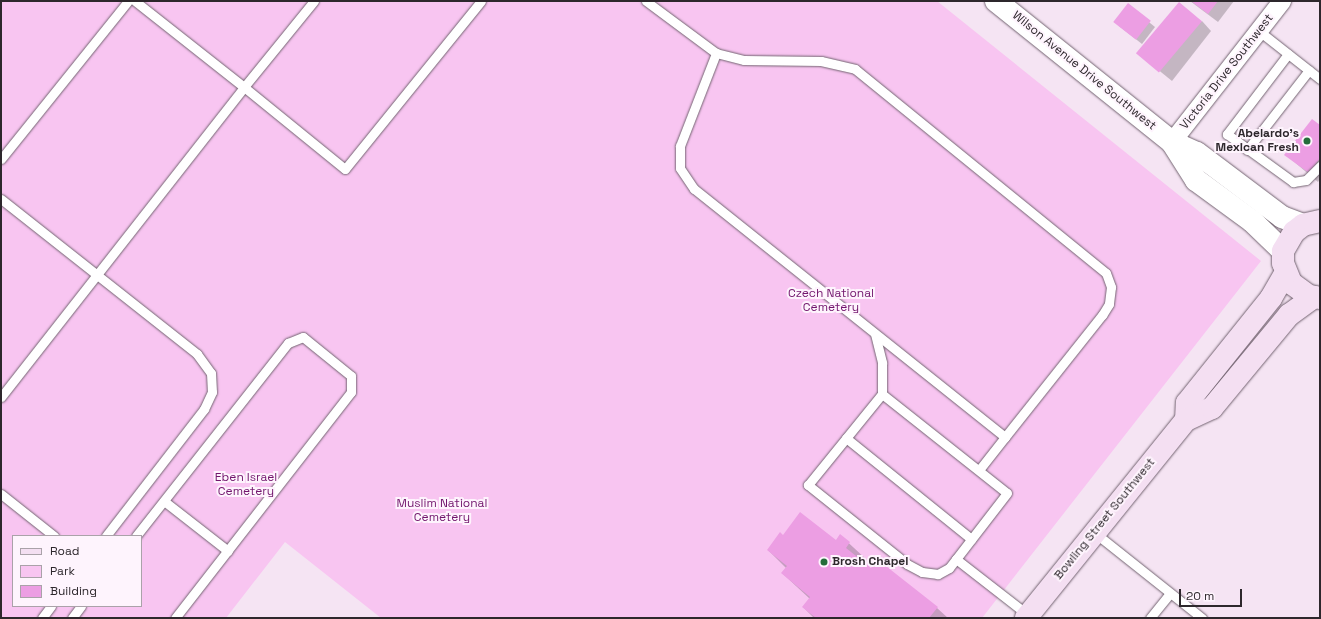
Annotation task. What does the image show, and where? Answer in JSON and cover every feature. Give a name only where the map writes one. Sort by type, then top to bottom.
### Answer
[{"type":"main road","points":[[1186,420],[1187,403],[1272,298],[1285,274],[1284,251],[1294,232],[1312,223]]},
{"type":"main road","points":[[1285,274],[1299,291],[1317,297]]},
{"type":"main road","name":"Bowling Street Southwest","points":[[1028,617],[1093,532],[1186,420],[1212,408],[1289,315],[1317,297]]},
{"type":"street","name":"Wilson Avenue Drive Southwest","points":[[996,1],[1172,142],[1197,153],[1282,217],[1312,223]]},
{"type":"street","name":"Victoria Drive Southwest","points":[[1172,142],[1282,1]]},
{"type":"street","name":"Wilson Avenue Drive Southwest","points":[[1172,142],[1196,180],[1257,225],[1284,251]]},
{"type":"lane","points":[[1,159],[128,1]]},
{"type":"lane","points":[[135,1],[345,169],[481,1]]},
{"type":"lane","points":[[1,396],[244,87],[314,1]]},
{"type":"lane","points":[[646,1],[716,53],[744,60],[821,61],[855,69],[1106,273],[1111,288],[1109,304],[1102,315],[979,470]]},
{"type":"lane","points":[[1259,31],[1320,79]]},
{"type":"lane","points":[[716,53],[680,146],[680,168],[694,189],[1005,437]]},
{"type":"lane","points":[[1288,54],[1227,134],[1293,182],[1306,180],[1320,166]]},
{"type":"lane","points":[[1247,150],[1309,70]]},
{"type":"lane","points":[[1,199],[197,354],[211,373],[212,392],[204,409],[107,535]]},
{"type":"lane","points":[[875,333],[882,363],[882,394],[808,485],[907,564],[922,572],[938,574],[949,568],[1008,493],[882,394]]},
{"type":"lane","points":[[137,535],[288,343],[303,337],[350,376],[351,392],[175,618]]},
{"type":"lane","points":[[846,438],[971,539]]},
{"type":"lane","points":[[1,494],[53,535]]},
{"type":"lane","points":[[164,501],[228,551]]},
{"type":"lane","points":[[1093,532],[1202,618]]},
{"type":"lane","points":[[956,558],[1028,617]]},
{"type":"lane","points":[[1150,618],[1170,593]]},
{"type":"lane","points":[[42,618],[50,607]]},
{"type":"lane","points":[[72,618],[80,607]]},
{"type":"green space","name":"Czech National Cemetery","points":[[1,1],[937,1],[1261,261],[982,618],[381,618],[285,542],[226,618],[1,618]]},
{"type":"building","points":[[1191,1],[1218,1],[1208,14]]},
{"type":"building","points":[[1179,2],[1202,21],[1159,73],[1136,53]]},
{"type":"building","points":[[1128,3],[1151,21],[1136,40],[1113,22]]},
{"type":"building","name":"Abelardo's Mexican Fresh","points":[[1312,119],[1320,125],[1320,158],[1309,173],[1284,155]]},
{"type":"building","name":"Brosh Chapel","points":[[800,512],[836,540],[840,534],[850,542],[846,548],[871,568],[877,559],[938,607],[929,618],[816,618],[802,607],[810,597],[781,573],[787,566],[767,550],[780,532],[783,535]]},
{"type":"place","name":"Abelardo's Mexican Fresh","points":[[1307,141]]},
{"type":"place","name":"Brosh Chapel","points":[[824,562]]},
{"type":"park label","name":"Eben Israel Cemetery","points":[[246,485]]},
{"type":"park label","name":"Muslim National Cemetery","points":[[442,511]]}]
